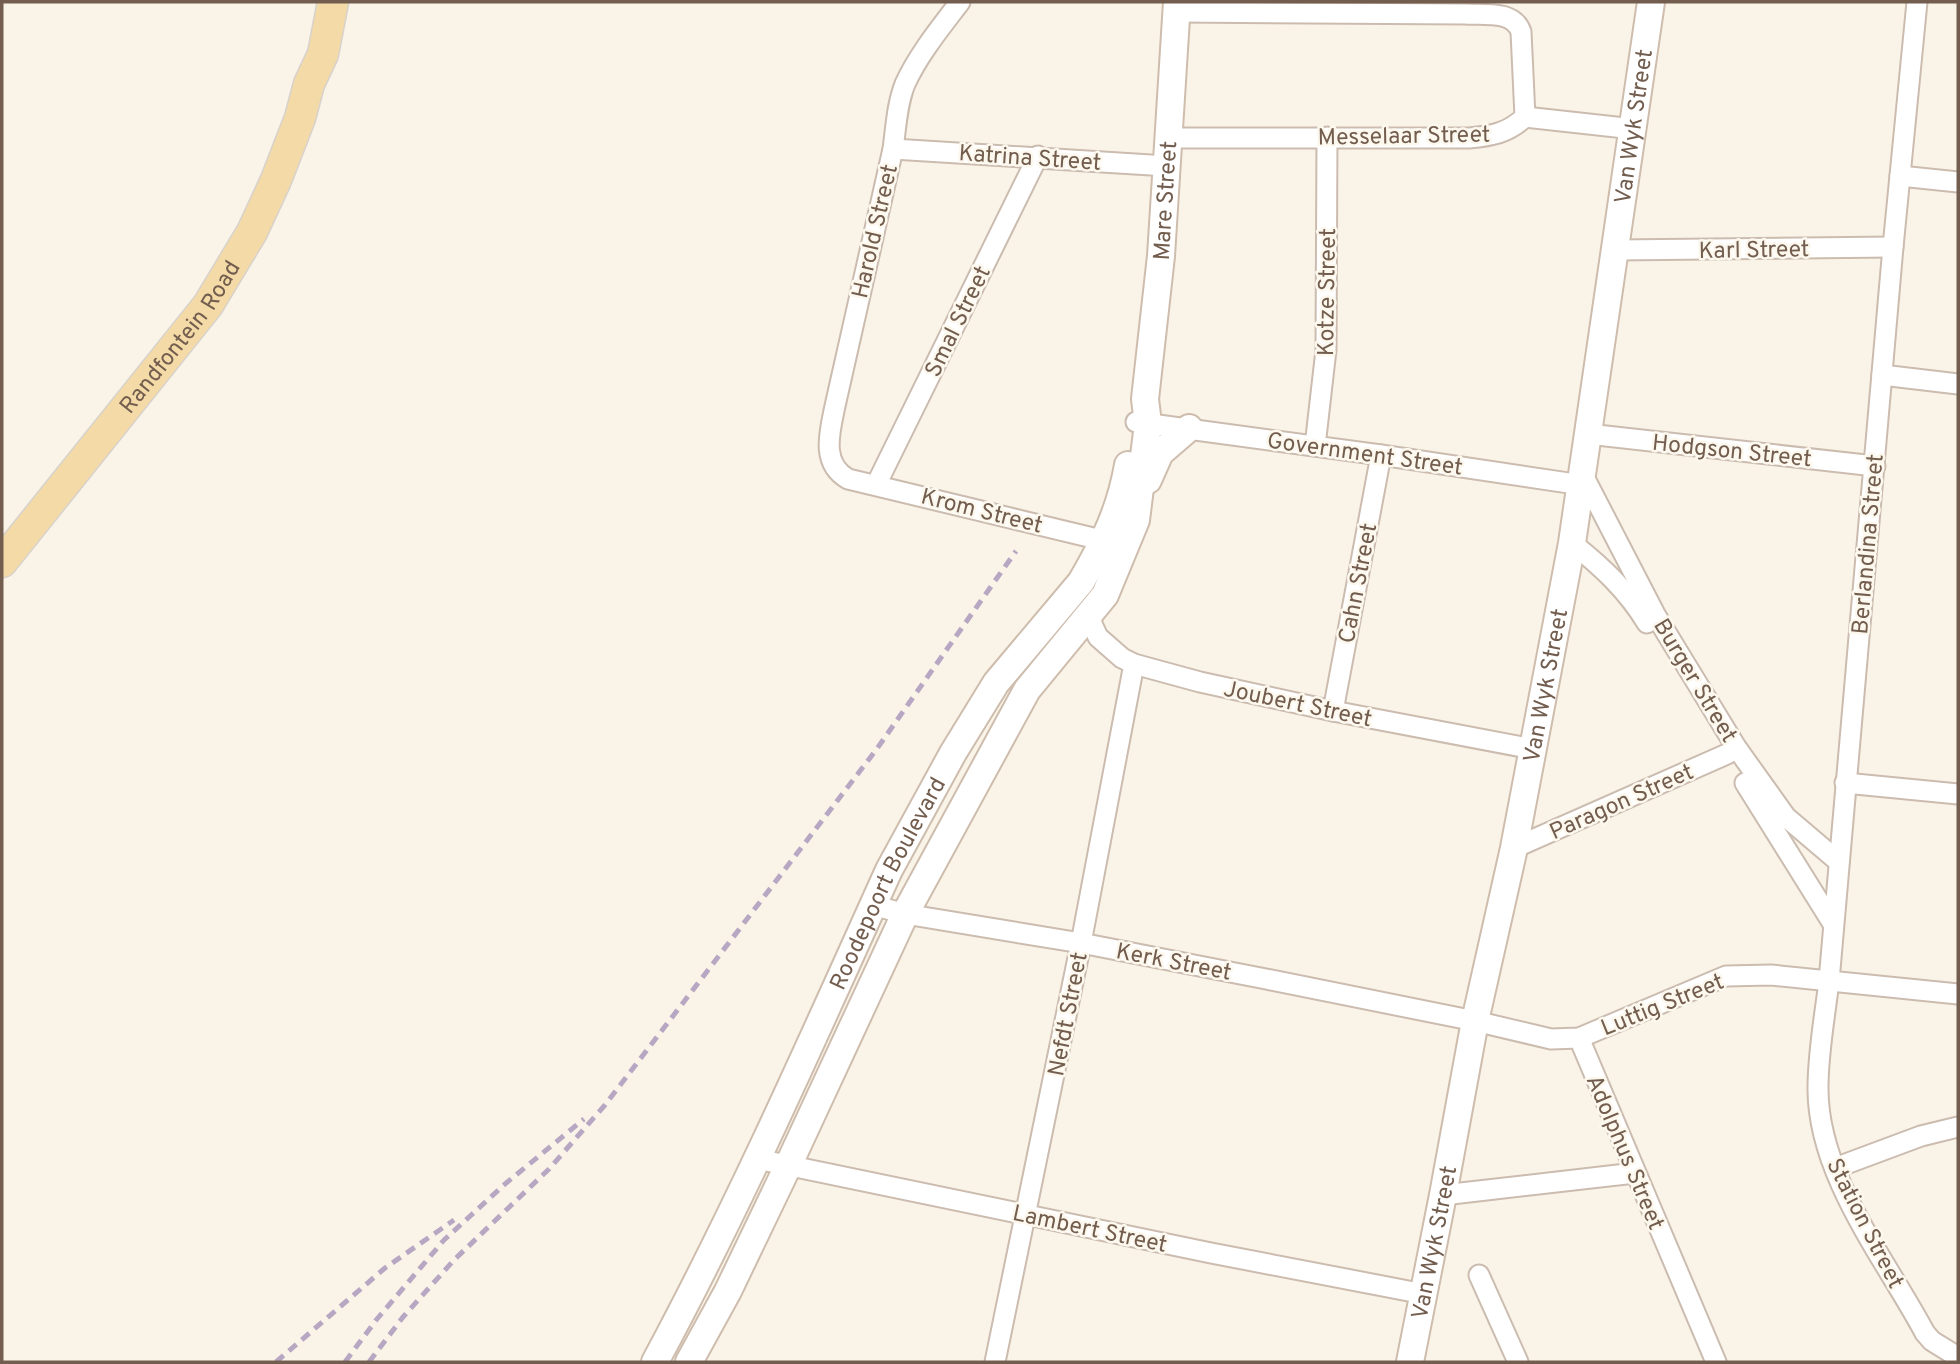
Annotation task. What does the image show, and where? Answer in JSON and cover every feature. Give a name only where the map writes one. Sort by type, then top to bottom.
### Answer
[{"type":"main road","name":"Randfontein Road","points":[[2,562],[208,305],[251,232],[276,180],[300,118],[309,84],[320,2]]},
{"type":"main road","name":"Randfontein Road","points":[[309,84],[323,54],[333,2]]},
{"type":"street","name":"Harold Street","points":[[839,473],[830,456],[831,423],[893,149],[898,109],[904,86],[926,49],[960,2]]},
{"type":"street","name":"Berlandina Street","points":[[1818,1086],[1917,2]]},
{"type":"street","name":"Van Wyk Street","points":[[1410,1362],[1475,1021],[1514,848],[1572,543],[1652,3]]},
{"type":"street","points":[[1177,7],[1465,14],[1511,19],[1517,23],[1521,32],[1525,117],[1634,129]]},
{"type":"street","name":"Mare Street","points":[[1143,415],[1161,256],[1177,7]]},
{"type":"street","name":"Messelaar Street","points":[[1169,138],[1484,137],[1508,131],[1525,117]]},
{"type":"street","name":"Kotze Street","points":[[1315,446],[1326,350],[1327,137]]},
{"type":"street","name":"Katrina Street","points":[[893,149],[1167,166]]},
{"type":"street","name":"Smal Street","points":[[876,485],[1038,156]]},
{"type":"street","points":[[1900,176],[1958,182]]},
{"type":"street","name":"Karl Street","points":[[1616,250],[1893,247]]},
{"type":"street","points":[[1882,375],[1958,384]]},
{"type":"street","name":"Government Street","points":[[1143,415],[1189,429],[1582,480]]},
{"type":"street","name":"Roodepoort Boulevard","points":[[655,1362],[721,1236],[791,1090],[907,834],[953,753],[996,682],[1136,520],[1143,415]]},
{"type":"street","name":"Roodepoort Boulevard","points":[[689,1362],[728,1291],[905,914],[1027,690],[1105,595],[1115,544],[1115,519],[1143,415]]},
{"type":"street","points":[[1136,520],[1150,473],[1160,453],[1189,429]]},
{"type":"street","name":"Hodgson Street","points":[[1588,434],[1875,466]]},
{"type":"street","name":"Cahn Street","points":[[1332,711],[1381,455]]},
{"type":"street","name":"Krom Street","points":[[839,473],[848,479],[1115,544]]},
{"type":"street","name":"Burger Street","points":[[1582,480],[1656,616],[1736,747],[1786,817],[1839,862]]},
{"type":"street","name":"Burger Street","points":[[1572,543],[1612,576],[1637,607],[1833,924]]},
{"type":"street","points":[[1024,649],[1054,628],[1091,614],[1081,582]]},
{"type":"street","name":"Joubert Street","points":[[1091,614],[1098,637],[1122,658],[1134,664],[1200,682],[1332,711],[1533,749]]},
{"type":"street","name":"Nefdt Street","points":[[996,1362],[1081,943],[1134,664]]},
{"type":"street","name":"Paragon Street","points":[[1514,848],[1727,754]]},
{"type":"street","points":[[1845,783],[1958,794]]},
{"type":"street","name":"Kerk Street","points":[[873,905],[905,914],[1081,943],[1475,1021]]},
{"type":"street","name":"Luttig Street","points":[[1579,1038],[1726,976],[1771,975],[1958,994]]},
{"type":"street","points":[[1475,1021],[1550,1039],[1579,1038]]},
{"type":"street","name":"Adolphus Street","points":[[1579,1038],[1716,1362]]},
{"type":"street","name":"Station Street","points":[[1818,1086],[1821,1122],[1835,1168],[1849,1199],[1925,1333],[1951,1356]]},
{"type":"street","points":[[1835,1168],[1921,1136],[1958,1127]]},
{"type":"street","name":"Lambert Street","points":[[757,1159],[1424,1294]]},
{"type":"street","points":[[1443,1195],[1635,1173]]},
{"type":"street","points":[[1479,1275],[1518,1362]]},
{"type":"railway","points":[[369,1362],[403,1317],[454,1260],[549,1169],[605,1105],[876,750],[1016,551]]},
{"type":"railway","points":[[345,1362],[377,1319],[444,1240],[505,1184],[584,1119]]},
{"type":"railway","points":[[276,1362],[385,1268],[454,1220]]}]
